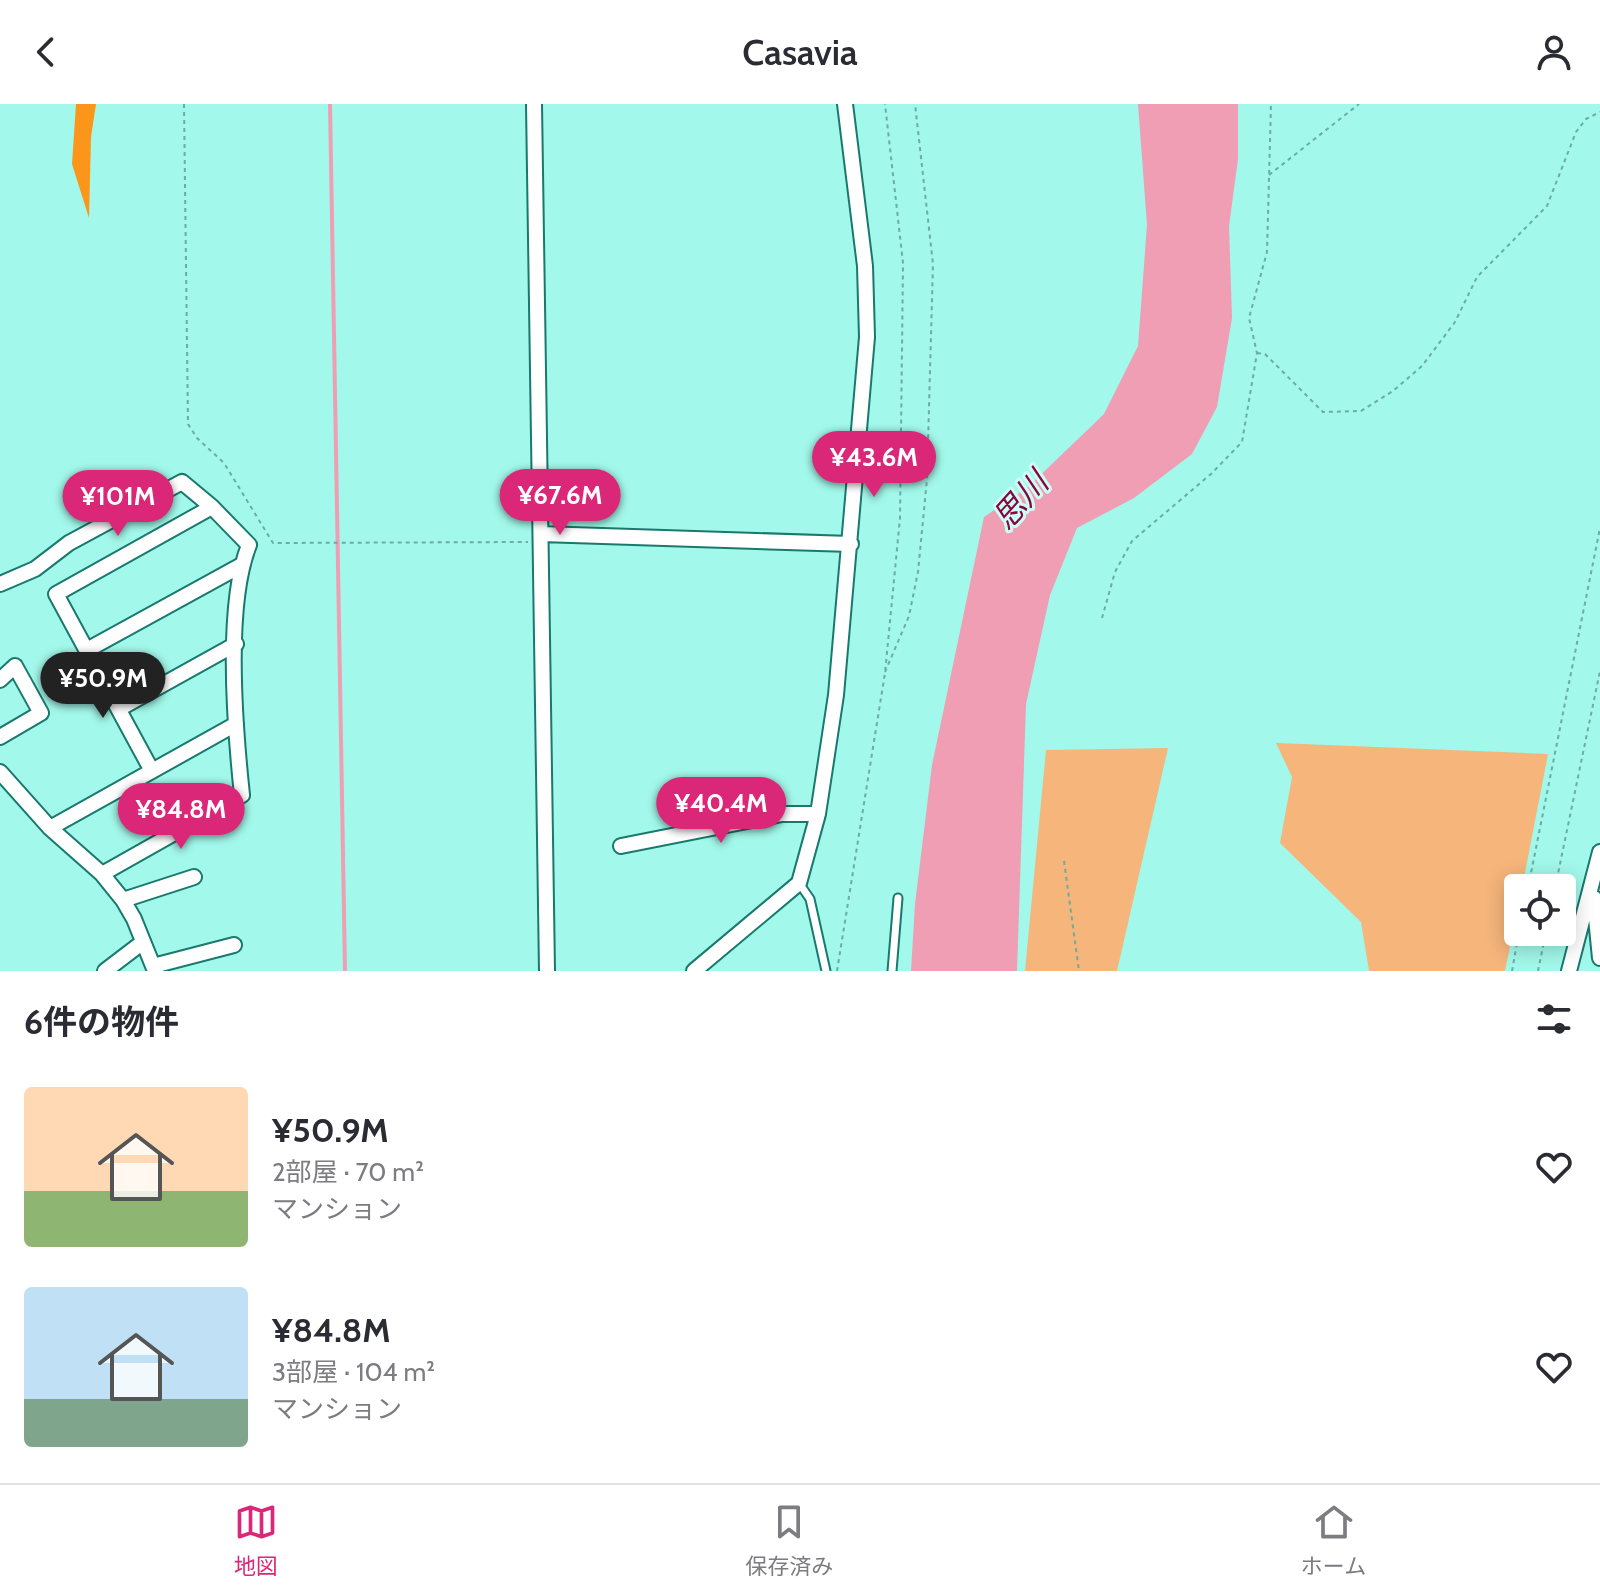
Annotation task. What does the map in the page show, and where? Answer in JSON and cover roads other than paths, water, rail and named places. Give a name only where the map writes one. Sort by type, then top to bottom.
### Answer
[{"type":"street","points":[[534,104],[547,971]]},
{"type":"street","points":[[694,971],[799,883],[818,814],[836,695],[851,544],[867,323],[865,266],[845,104]]},
{"type":"street","points":[[0,584],[35,569],[69,543],[182,482],[249,545],[240,566],[236,644],[236,724],[242,795],[102,874]]},
{"type":"street","points":[[152,771],[56,594],[212,507]]},
{"type":"street","points":[[541,538],[851,544]]},
{"type":"street","points":[[87,650],[240,566]]},
{"type":"street","points":[[119,709],[236,644]]},
{"type":"street","points":[[0,680],[15,666],[41,713],[0,737]]},
{"type":"street","points":[[50,828],[236,724]]},
{"type":"street","points":[[0,772],[50,828],[102,874],[123,900],[154,968],[234,945]]},
{"type":"street","points":[[621,846],[782,814],[818,814]]},
{"type":"street","points":[[1569,971],[1600,853]]},
{"type":"street","points":[[123,900],[194,877]]},
{"type":"street","points":[[1592,890],[1600,958]]},
{"type":"street","points":[[105,971],[143,942]]},
{"type":"lane","points":[[799,883],[812,905],[826,971]]},
{"type":"lane","points":[[892,971],[898,898]]},
{"type":"water","name":"思川","points":[[1138,104],[1238,104],[1238,159],[1229,226],[1232,318],[1217,407],[1192,454],[1134,498],[1077,528],[1050,595],[1026,704],[1017,971],[911,971],[915,904],[932,765],[984,517],[1028,487],[1104,414],[1138,346],[1147,225]]},
{"type":"waterway","points":[[330,104],[345,971]]}]
